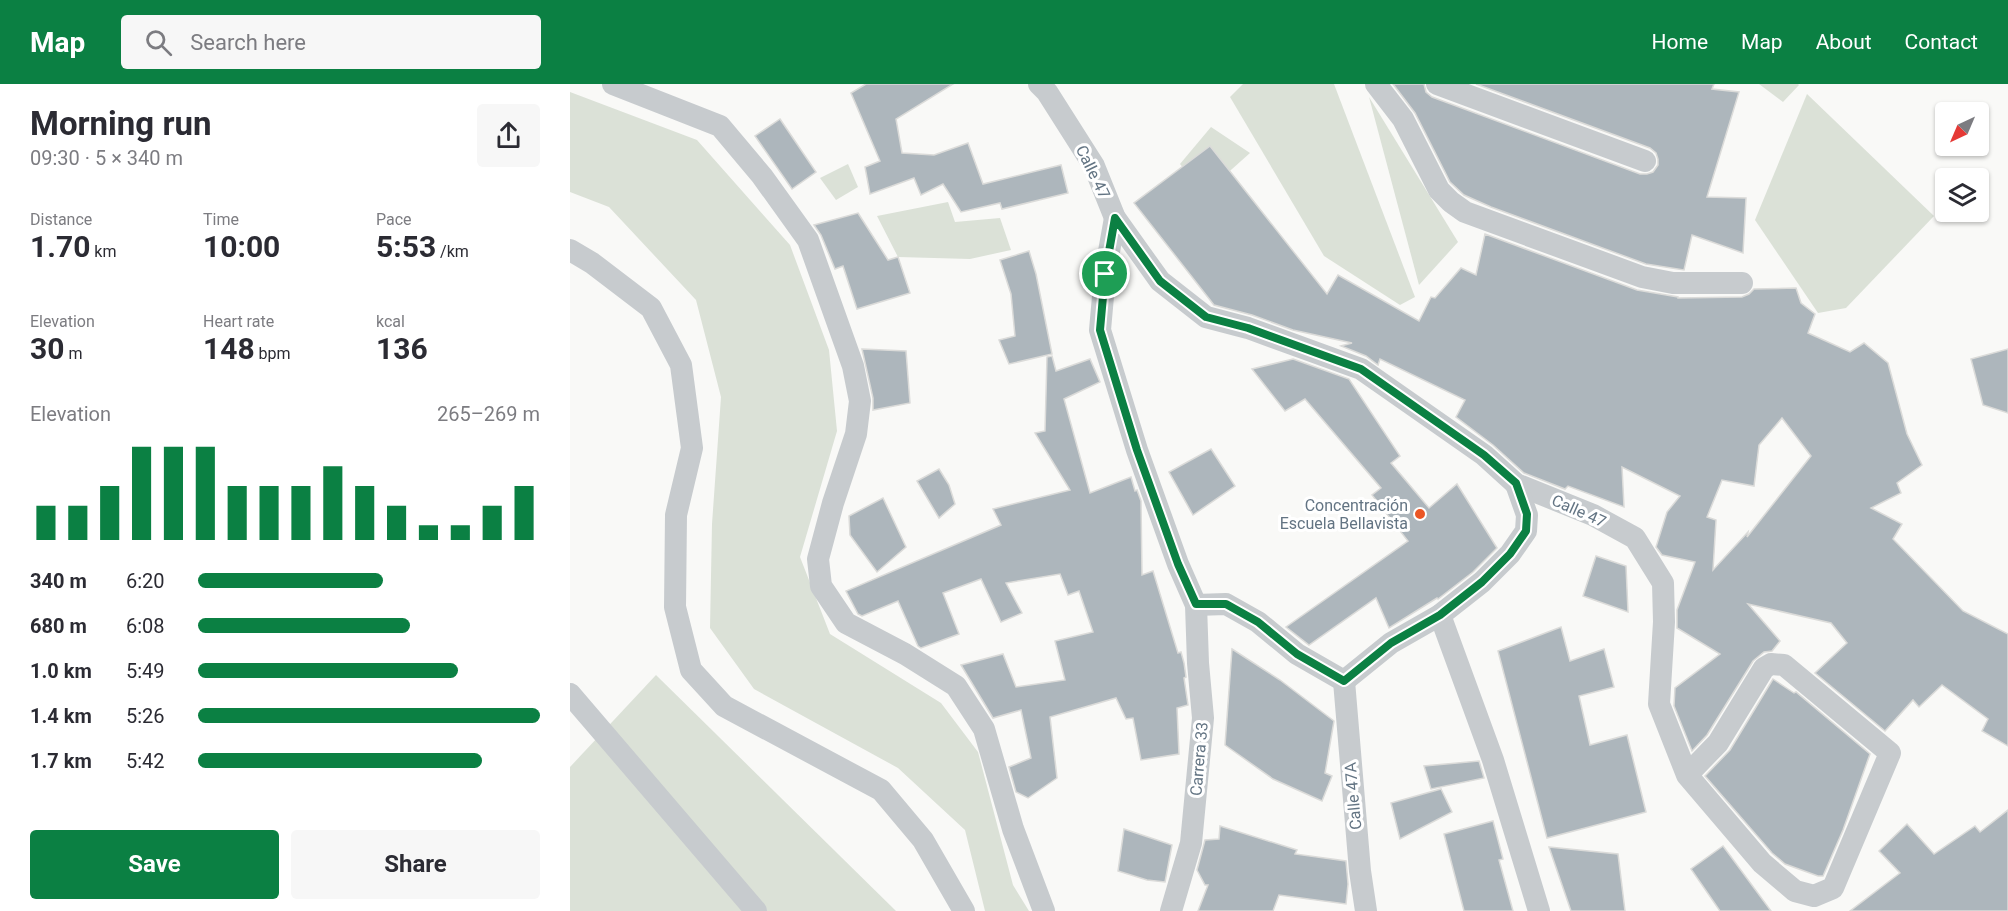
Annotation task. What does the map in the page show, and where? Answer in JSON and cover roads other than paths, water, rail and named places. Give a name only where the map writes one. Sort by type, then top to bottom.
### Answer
[{"type":"street","points":[[613,84],[720,126],[762,176],[808,240],[853,366],[860,401],[856,434],[833,503],[818,559],[821,586],[846,623],[905,654],[956,686],[984,729],[1013,830],[1044,911]]},
{"type":"street","name":"Calle 47","points":[[1039,84],[1047,92],[1094,166],[1115,218],[1160,281],[1206,317],[1248,328],[1361,369],[1484,455],[1516,483],[1593,515],[1635,538],[1664,584],[1659,705],[1687,775],[1762,863],[1795,891],[1814,896],[1833,888],[1890,753],[1784,665],[1771,664],[1764,668],[1718,743],[1687,775]]},
{"type":"street","points":[[1376,84],[1403,119],[1439,190],[1465,212],[1642,277],[1672,283],[1742,283]]},
{"type":"street","points":[[1437,84],[1645,161]]},
{"type":"street","points":[[1115,218],[1105,274],[1100,330],[1137,450],[1178,564],[1196,604],[1226,604],[1258,622],[1297,654],[1344,681],[1391,643],[1440,615],[1482,582],[1510,554],[1526,531],[1527,514],[1516,483]]},
{"type":"street","points":[[570,250],[592,263],[651,308],[681,365],[692,448],[676,515],[675,607],[692,670],[724,705],[881,789],[923,840],[964,911]]},
{"type":"street","name":"Carrera 33","points":[[1171,911],[1191,843],[1203,718],[1196,604]]},
{"type":"street","points":[[1440,615],[1493,760],[1539,911]]},
{"type":"street","name":"Calle 47A","points":[[1344,681],[1359,871],[1366,911]]},
{"type":"street","points":[[570,694],[756,911]]},
{"type":"place","name":"Concentración Escuela Bellavista","points":[[1420,514]]}]
